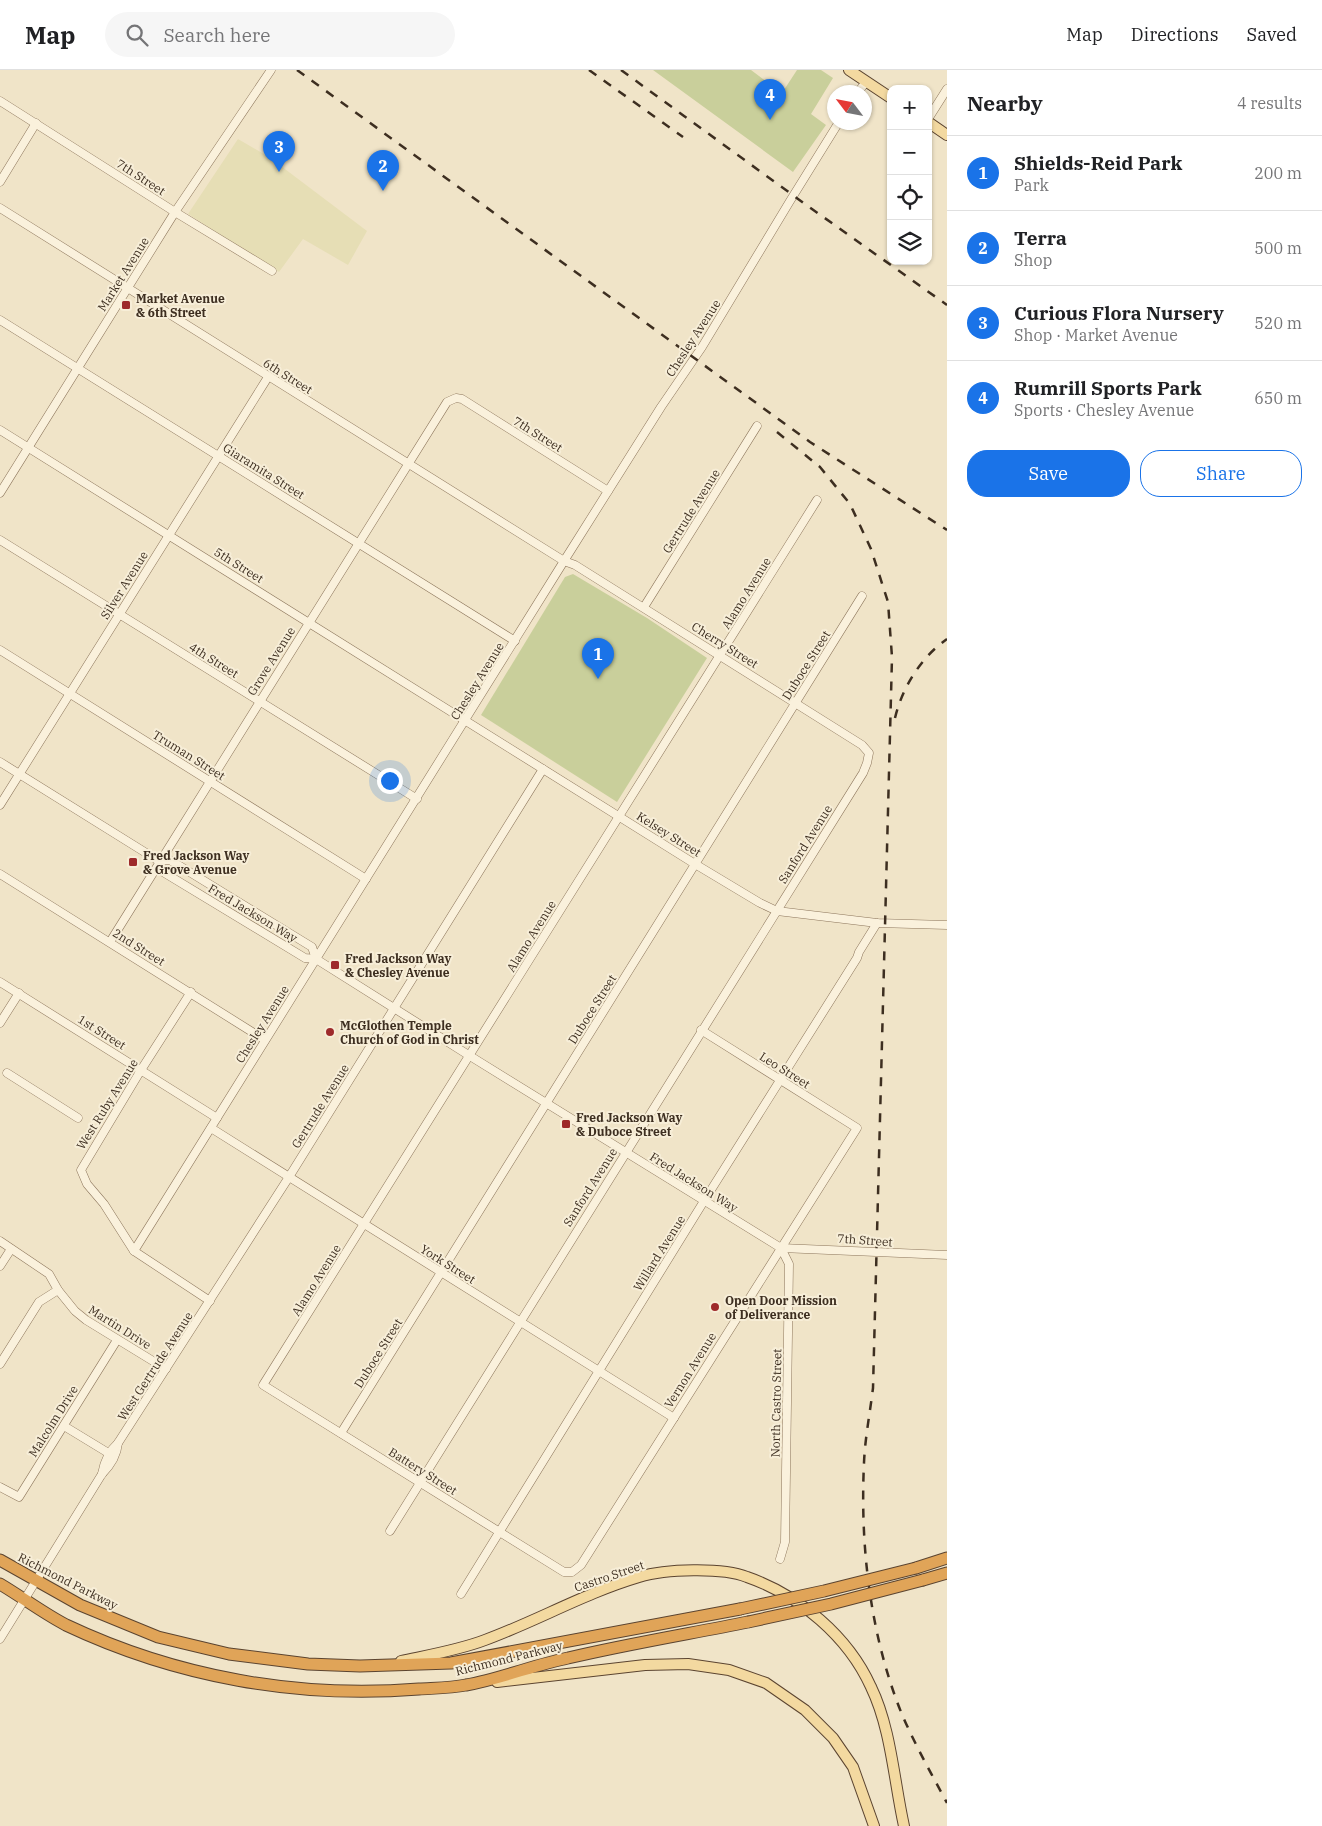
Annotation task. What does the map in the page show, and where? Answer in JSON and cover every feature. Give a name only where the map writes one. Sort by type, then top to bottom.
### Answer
[{"type":"highway","name":"Richmond Parkway","points":[[0,1560],[80,1605],[158,1637],[229,1654],[308,1664],[360,1666],[451,1663],[740,1609],[824,1591],[916,1568],[947,1558]]},
{"type":"highway","name":"Richmond Parkway","points":[[0,1584],[66,1624],[118,1647],[179,1667],[224,1678],[288,1688],[391,1691],[466,1685],[568,1658],[831,1604],[947,1573]]},
{"type":"main road","points":[[849,70],[887,95]]},
{"type":"main road","points":[[932,124],[947,135]]},
{"type":"main road","name":"Castro Street","points":[[386,1665],[483,1641],[529,1623],[577,1599],[640,1576],[669,1571],[707,1570],[745,1576],[776,1589],[800,1605],[829,1628],[856,1660],[872,1687],[885,1728],[904,1826]]},
{"type":"main road","points":[[466,1685],[645,1665],[688,1664],[729,1670],[766,1683],[805,1710],[833,1738],[853,1767],[874,1826]]},
{"type":"street","name":"Market Avenue","points":[[0,493],[175,212],[271,70]]},
{"type":"street","points":[[932,114],[947,89]]},
{"type":"street","name":"7th Street","points":[[0,100],[175,212],[272,271]]},
{"type":"street","points":[[0,182],[36,123]]},
{"type":"street","name":"Chesley Avenue","points":[[134,1251],[564,561],[702,347],[834,130]]},
{"type":"street","name":"6th Street","points":[[0,208],[564,561]]},
{"type":"street","name":"Giaramita Street","points":[[0,320],[515,641]]},
{"type":"street","name":"Silver Avenue","points":[[0,805],[268,377]]},
{"type":"street","name":"7th Street","points":[[456,398],[462,399],[608,492]]},
{"type":"street","name":"Grove Avenue","points":[[110,942],[447,402],[456,398]]},
{"type":"street","name":"Gertrude Avenue","points":[[644,607],[757,426]]},
{"type":"street","name":"5th Street","points":[[0,430],[466,720]]},
{"type":"street","name":"Alamo Avenue","points":[[263,1385],[817,500]]},
{"type":"street","name":"4th Street","points":[[0,540],[417,799]]},
{"type":"street","name":"Cherry Street","points":[[564,561],[575,565],[644,607],[862,745],[869,753]]},
{"type":"street","name":"Duboce Street","points":[[340,1433],[862,596]]},
{"type":"street","name":"Truman Street","points":[[0,650],[366,879]]},
{"type":"street","name":"Kelsey Street","points":[[466,720],[695,864],[760,903],[777,911],[877,923],[947,924]]},
{"type":"street","name":"Sanford Avenue","points":[[390,1531],[519,1321],[863,773],[868,763],[869,753]]},
{"type":"street","name":"Fred Jackson Way","points":[[0,762],[159,861],[170,860],[312,947],[316,959]]},
{"type":"street","name":"Gertrude Avenue","points":[[210,1301],[543,769]]},
{"type":"street","name":"Fred Jackson Way","points":[[159,861],[163,872],[305,958],[316,959],[704,1202],[781,1248]]},
{"type":"street","name":"2nd Street","points":[[0,874],[265,1040]]},
{"type":"street","name":"Willard Avenue","points":[[461,1594],[877,923]]},
{"type":"street","name":"1st Street","points":[[0,982],[217,1118]]},
{"type":"street","name":"West Ruby Avenue","points":[[190,992],[81,1170],[87,1184],[104,1204],[134,1251],[210,1301]]},
{"type":"street","points":[[0,1023],[19,993]]},
{"type":"street","name":"Leo Street","points":[[701,1030],[857,1128]]},
{"type":"street","points":[[7,1073],[78,1118]]},
{"type":"street","name":"York Street","points":[[211,1128],[674,1418]]},
{"type":"street","name":"Vernon Avenue","points":[[572,1572],[581,1565],[857,1128]]},
{"type":"street","name":"Martin Drive","points":[[0,1241],[49,1274],[58,1290],[75,1311],[86,1320],[166,1369]]},
{"type":"street","name":"7th Street","points":[[781,1248],[947,1255]]},
{"type":"street","name":"North Castro Street","points":[[780,1559],[785,1542],[789,1264],[781,1248]]},
{"type":"street","points":[[0,1266],[11,1249]]},
{"type":"street","points":[[0,1364],[40,1302],[58,1290]]},
{"type":"street","name":"West Gertrude Avenue","points":[[102,1474],[104,1465],[113,1447],[118,1443],[210,1301]]},
{"type":"street","name":"Malcolm Drive","points":[[0,1487],[19,1496],[118,1340]]},
{"type":"street","name":"Battery Street","points":[[263,1385],[564,1572],[572,1572]]},
{"type":"street","points":[[64,1426],[110,1454]]},
{"type":"street","name":"West Gertrude Avenue","points":[[0,1639],[102,1474],[108,1468],[118,1450],[118,1443]]},
{"type":"shaded area","points":[[238,139],[269,157],[367,231],[348,265],[303,239],[279,272],[188,214]]},
{"type":"green space","points":[[653,70],[751,70],[782,93],[797,70],[821,70],[833,78],[811,114],[826,125],[793,172]]},
{"type":"green space","points":[[573,574],[647,618],[707,658],[617,802],[481,715],[565,577]]},
{"type":"railway","points":[[297,70],[810,442],[947,530]]},
{"type":"railway","points":[[589,70],[683,137]]},
{"type":"railway","points":[[621,70],[947,305]]},
{"type":"railway","points":[[777,432],[820,467],[850,504],[871,549],[888,602],[892,657],[873,1388],[866,1435],[863,1494],[864,1526],[869,1589],[890,1682],[911,1735],[947,1803]]},
{"type":"railway","points":[[895,718],[902,696],[914,674],[929,655],[947,639]]},
{"type":"place","name":"Rumrill Sports Park","points":[[770,120]]},
{"type":"place","name":"Curious Flora Nursery","points":[[279,172]]},
{"type":"place","name":"Terra","points":[[383,191]]},
{"type":"place","name":"Market Avenue & 6th Street","points":[[126,305]]},
{"type":"place","name":"Shields-Reid Park","points":[[598,679]]},
{"type":"place","name":"Fred Jackson Way & Grove Avenue","points":[[133,862]]},
{"type":"place","name":"Fred Jackson Way & Chesley Avenue","points":[[335,965]]},
{"type":"place","name":"McGlothen Temple Church of God in Christ","points":[[330,1032]]},
{"type":"place","name":"Fred Jackson Way & Duboce Street","points":[[566,1124]]},
{"type":"place","name":"Open Door Mission of Deliverance","points":[[715,1307]]}]
